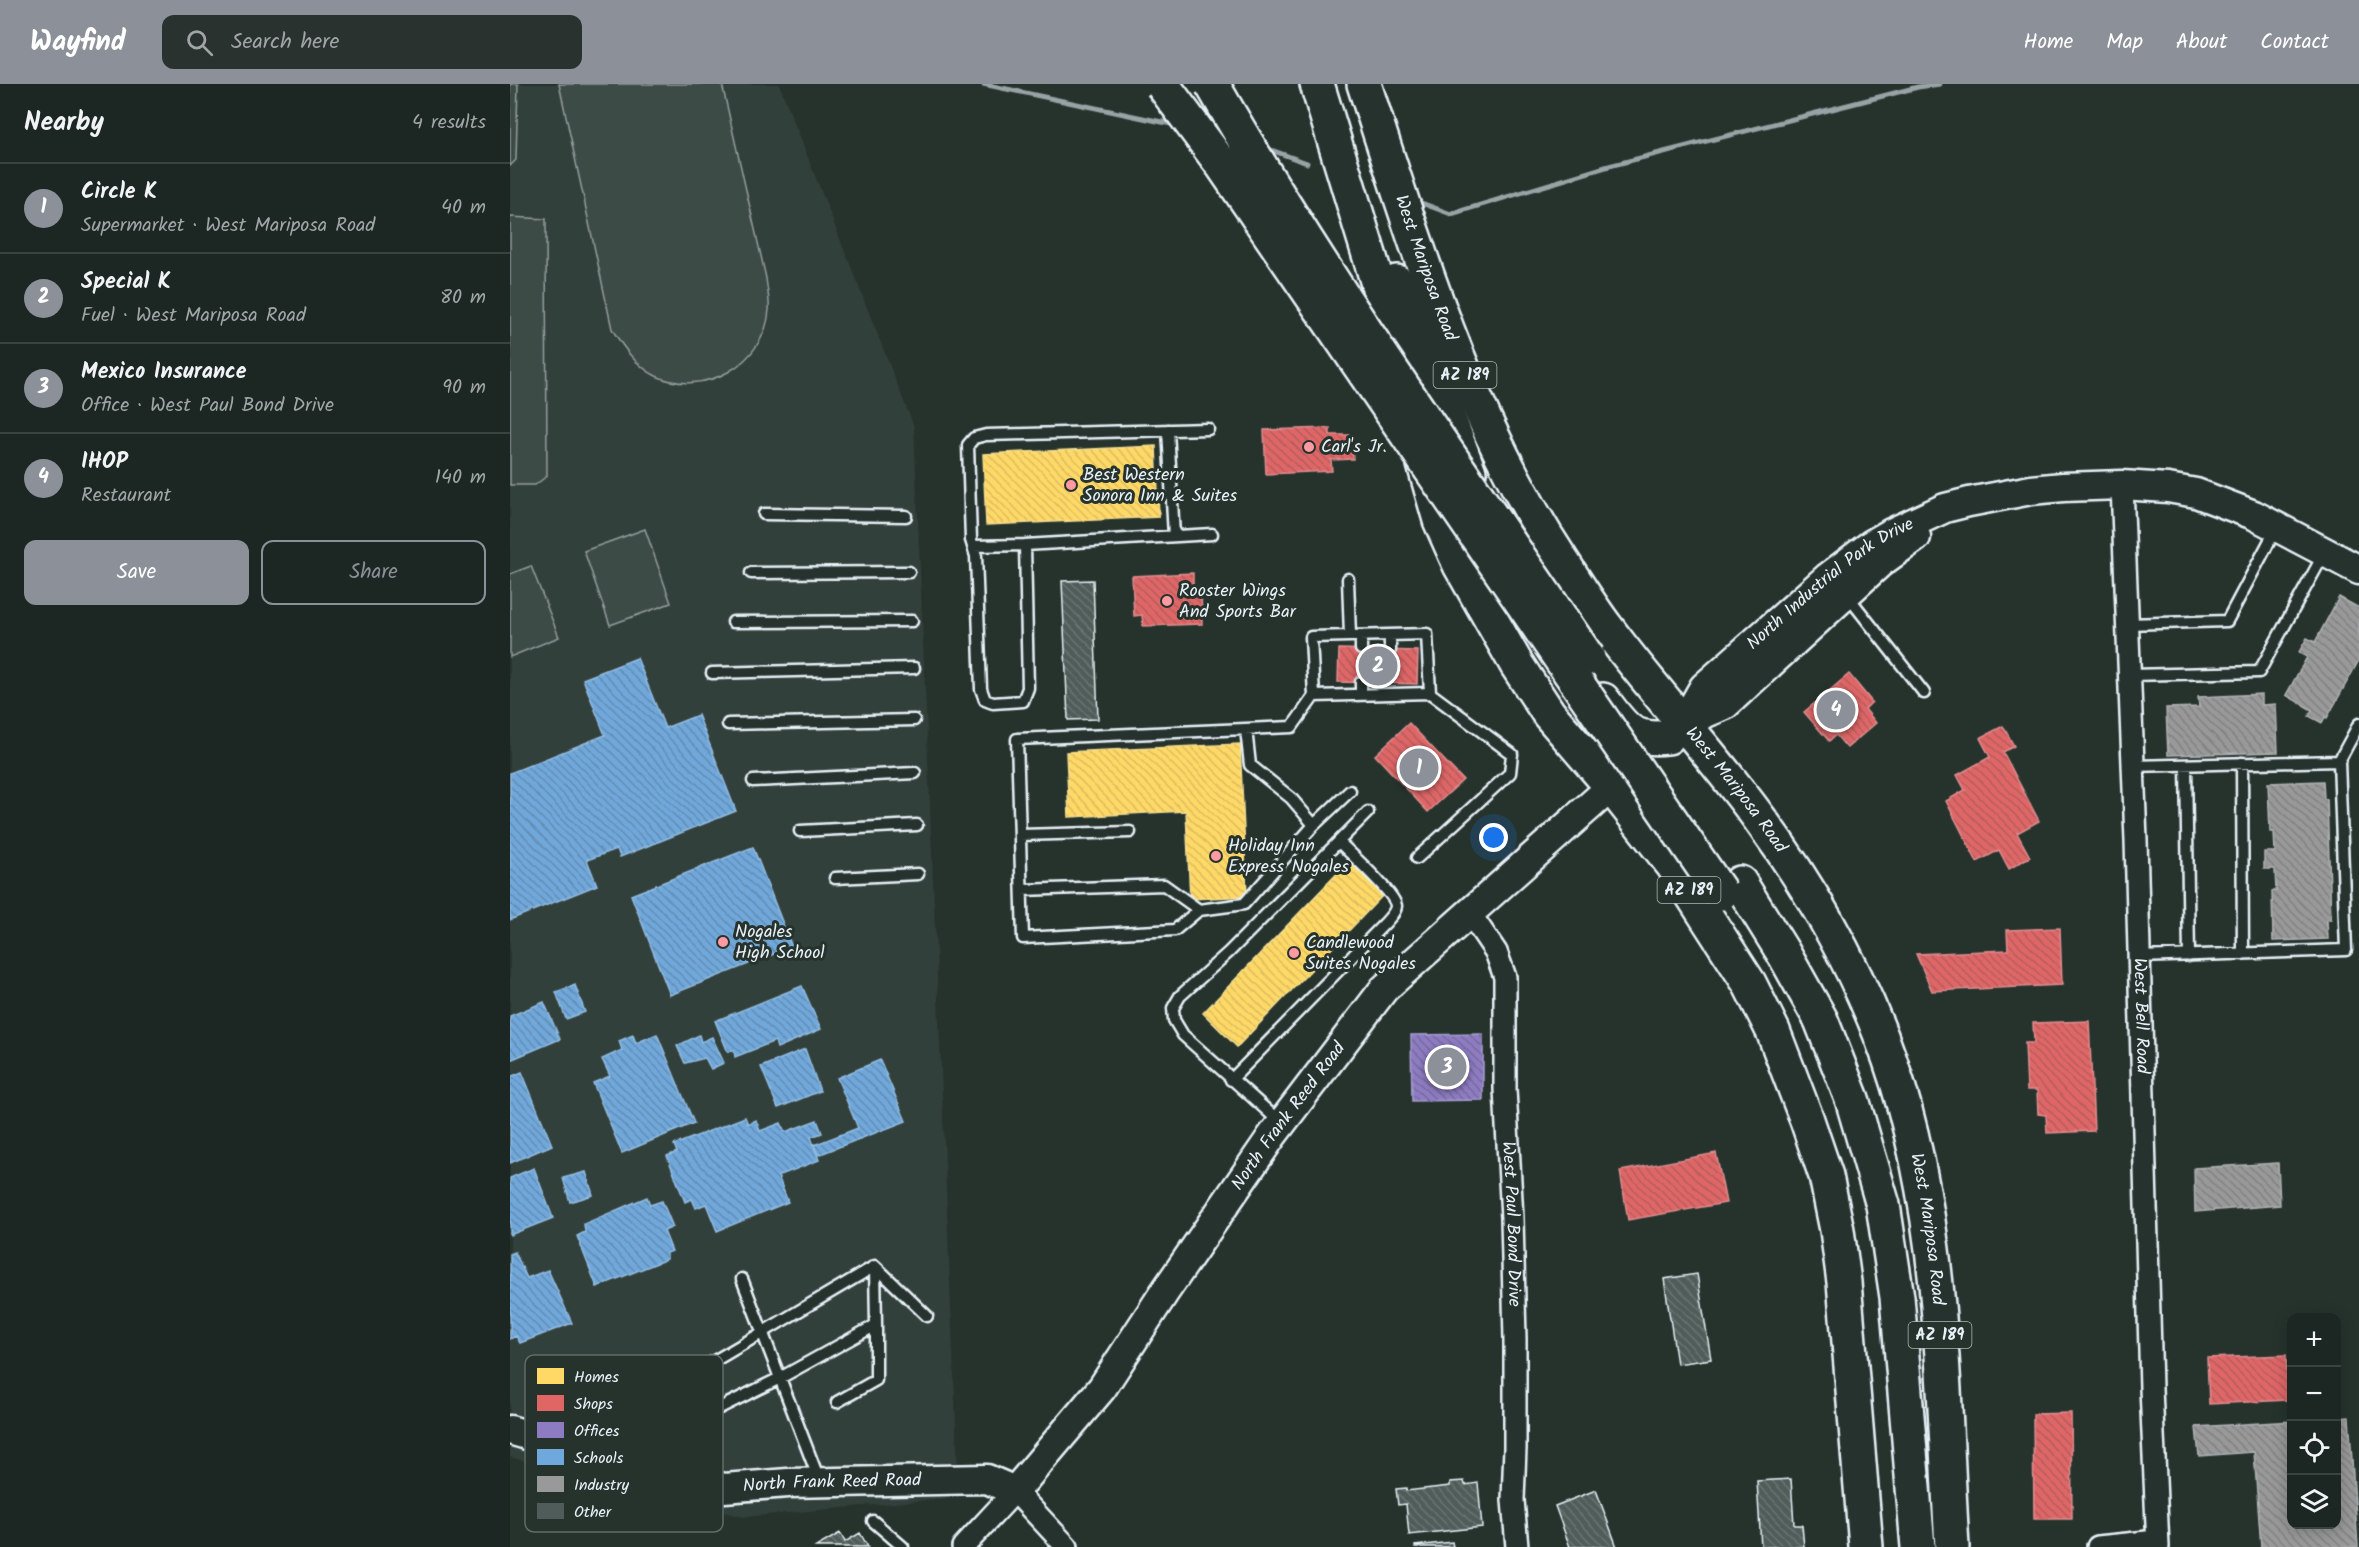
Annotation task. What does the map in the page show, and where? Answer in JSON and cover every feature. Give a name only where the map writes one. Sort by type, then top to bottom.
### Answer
[{"type":"highway","points":[[1162,84],[1223,166],[1730,888],[1784,954],[1821,1020],[1852,1099],[1883,1205],[1897,1298],[1918,1547]]},
{"type":"highway","points":[[1212,84],[1277,193],[1730,888],[1766,965],[1803,1031],[1835,1113],[1863,1212],[1878,1304],[1898,1547]]},
{"type":"highway","name":"AZ 189","points":[[1317,84],[1386,279],[1413,428],[1440,520],[1460,565],[1511,657],[1549,714],[1611,786],[1673,866],[1749,983],[1773,1031],[1807,1120],[1826,1176],[1841,1261],[1866,1547]]},
{"type":"highway","name":"West Mariposa Road","points":[[1364,84],[1464,372],[1514,478],[1558,556],[1676,730],[1759,818],[1795,869],[1854,975],[1881,1036],[1920,1167],[1929,1218],[1937,1284],[1952,1547]]},
{"type":"highway","points":[[1386,279],[1485,509],[1506,552],[1566,647],[1620,723],[1630,733],[1651,739],[1676,730]]},
{"type":"street","name":"North Industrial Park Drive","points":[[1611,786],[1676,730],[1725,705],[1838,584],[1872,544],[1918,519],[1945,508],[2010,494],[2063,487],[2122,485],[2169,488],[2196,494],[2245,511],[2359,570]]},
{"type":"street","name":"West Bell Road","points":[[2122,485],[2157,1544]]},
{"type":"street","name":"North Frank Reed Road","points":[[963,1547],[1015,1491],[1102,1388],[1281,1123],[1384,988],[1611,786]]},
{"type":"street","name":"West Paul Bond Drive","points":[[1469,912],[1496,952],[1505,977],[1505,1089],[1512,1218],[1515,1339],[1513,1500],[1516,1547]]},
{"type":"street","name":"North Frank Reed Road","points":[[510,1430],[525,1434]]},
{"type":"street","name":"North Frank Reed Road","points":[[723,1488],[820,1482],[987,1479],[1015,1491]]},
{"type":"street","points":[[1015,1491],[1067,1547]]},
{"type":"street","points":[[2098,1547],[2157,1544]]},
{"type":"lane","points":[[1025,545],[1028,688],[1023,701],[1011,704],[993,703],[985,700],[981,689],[976,556],[973,546],[967,463],[968,444],[974,438],[986,435],[1208,429]]},
{"type":"lane","points":[[1168,430],[1174,536]]},
{"type":"lane","points":[[764,514],[906,516]]},
{"type":"lane","points":[[2127,624],[2228,621],[2277,527]]},
{"type":"lane","points":[[973,546],[1212,534]]},
{"type":"lane","points":[[2130,675],[2259,672],[2325,552]]},
{"type":"lane","points":[[751,573],[909,572]]},
{"type":"lane","points":[[1348,579],[1355,636],[1361,649]]},
{"type":"lane","points":[[1838,584],[1924,693]]},
{"type":"lane","points":[[733,622],[912,621]]},
{"type":"lane","points":[[1350,791],[1314,825],[1244,904],[1199,910],[1175,930],[1023,938],[1017,739],[1292,727],[1314,696],[1311,637],[1427,634],[1430,693]]},
{"type":"lane","points":[[1390,635],[1390,650]]},
{"type":"lane","points":[[712,673],[914,668]]},
{"type":"lane","points":[[1361,682],[1361,694]]},
{"type":"lane","points":[[1314,696],[1361,694],[1389,688],[1430,693],[1512,754],[1510,773],[1417,858]]},
{"type":"lane","points":[[728,724],[914,720]]},
{"type":"lane","points":[[2139,957],[2346,950],[2339,761],[2359,724]]},
{"type":"lane","points":[[1246,729],[1250,765],[1291,798],[1314,825]]},
{"type":"lane","points":[[2133,766],[2339,761]]},
{"type":"lane","points":[[2242,763],[2243,954]]},
{"type":"lane","points":[[2186,765],[2189,956]]},
{"type":"lane","points":[[753,781],[915,773]]},
{"type":"lane","points":[[1281,1123],[1183,1035],[1174,1020],[1173,1008],[1180,996],[1229,952],[1368,812]]},
{"type":"lane","points":[[800,831],[917,825]]},
{"type":"lane","points":[[1020,835],[1130,832]]},
{"type":"lane","points":[[1231,1080],[1386,922],[1396,909],[1395,902],[1382,885],[1339,842]]},
{"type":"lane","points":[[835,878],[918,874]]},
{"type":"lane","points":[[1022,890],[1164,885],[1199,910]]},
{"type":"lane","points":[[874,1266],[927,1316]]},
{"type":"lane","points":[[837,1402],[876,1380],[874,1266]]},
{"type":"lane","points":[[723,1355],[874,1266]]},
{"type":"lane","points":[[742,1279],[820,1482]]},
{"type":"lane","points":[[723,1406],[876,1325]]},
{"type":"lane","points":[[873,1521],[903,1547]]},
{"type":"shaded area","name":"Nogales High School","points":[[510,84],[779,84],[914,427],[959,1497],[743,1517],[723,1512],[723,1355],[525,1355],[525,1461],[510,1457]]},
{"type":"shaded area","points":[[510,84],[518,84],[516,160],[510,166]]},
{"type":"shaded area","points":[[559,84],[722,84],[769,298],[765,329],[756,346],[729,372],[693,383],[674,382],[656,376],[636,361],[612,329]]},
{"type":"shaded area","points":[[510,217],[546,219],[547,476],[535,485],[510,485]]},
{"type":"shaded area","points":[[645,529],[671,603],[610,625],[584,551]]},
{"type":"shaded area","points":[[531,566],[559,637],[510,657],[510,574]]},
{"type":"building: Homes","name":"Best Western Sonora Inn & Suites","points":[[1156,446],[1159,517],[986,525],[983,454]]},
{"type":"building: Homes","name":"Holiday Inn Express Nogales","points":[[1240,744],[1247,896],[1190,899],[1186,811],[1069,817],[1066,752]]},
{"type":"building: Homes","name":"Candlewood Suites Nogales","points":[[1350,860],[1385,893],[1237,1047],[1203,1013]]},
{"type":"building: Shops","name":"Carl's Jr.","points":[[1330,428],[1330,435],[1352,435],[1353,459],[1331,460],[1332,471],[1266,474],[1264,430]]},
{"type":"building: Shops","name":"Rooster Wings And Sports Bar","points":[[1193,573],[1193,587],[1201,587],[1202,624],[1143,626],[1142,615],[1134,616],[1132,576]]},
{"type":"building: Shops","points":[[1339,649],[1418,651],[1417,684],[1338,682]]},
{"type":"building: Shops","points":[[1849,674],[1872,702],[1865,709],[1876,723],[1847,748],[1836,735],[1829,741],[1804,712]]},
{"type":"building: Shops","points":[[1409,723],[1463,780],[1428,812],[1375,755]]},
{"type":"building: Shops","points":[[2003,726],[2014,746],[2003,752],[2039,821],[2017,833],[2030,857],[2009,869],[1999,850],[1977,862],[1946,801],[1965,790],[1957,775],[1990,757],[1980,738]]},
{"type":"building: Shops","points":[[2060,928],[2062,985],[1932,991],[1916,954],[2008,950],[2007,930]]},
{"type":"building: Shops","points":[[2089,1021],[2094,1131],[2047,1133],[2046,1115],[2038,1114],[2037,1090],[2027,1090],[2025,1043],[2034,1043],[2033,1023]]},
{"type":"building: Shops","points":[[1716,1153],[1726,1203],[1628,1220],[1620,1171]]},
{"type":"building: Shops","points":[[2286,1355],[2287,1400],[2209,1404],[2207,1358]]},
{"type":"building: Shops","points":[[2071,1413],[2072,1519],[2034,1519],[2033,1414]]},
{"type":"building: Offices","points":[[1483,1034],[1483,1100],[1412,1101],[1411,1035]]},
{"type":"building: Schools","points":[[637,658],[665,728],[698,715],[736,811],[620,857],[617,849],[587,860],[597,885],[510,920],[510,773],[605,735],[583,679]]},
{"type":"building: Schools","points":[[753,847],[792,947],[670,995],[631,895]]},
{"type":"building: Schools","points":[[575,985],[585,1012],[566,1019],[556,992]]},
{"type":"building: Schools","points":[[802,986],[821,1029],[777,1048],[775,1041],[735,1057],[734,1050],[728,1052],[715,1021]]},
{"type":"building: Schools","points":[[544,1002],[560,1039],[510,1060],[510,1016]]},
{"type":"building: Schools","points":[[657,1034],[694,1123],[622,1153],[593,1083],[610,1076],[602,1059],[622,1050],[619,1041],[633,1035],[636,1043]]},
{"type":"building: Schools","points":[[699,1035],[701,1042],[712,1037],[724,1063],[711,1069],[705,1058],[685,1063],[677,1046]]},
{"type":"building: Schools","points":[[805,1049],[820,1091],[778,1108],[761,1067]]},
{"type":"building: Schools","points":[[880,1060],[906,1121],[818,1155],[814,1145],[858,1128],[837,1078]]},
{"type":"building: Schools","points":[[522,1072],[552,1145],[510,1163],[510,1077]]},
{"type":"building: Schools","points":[[745,1117],[748,1124],[756,1120],[760,1131],[781,1123],[785,1132],[817,1120],[822,1133],[811,1137],[819,1160],[778,1176],[788,1202],[717,1231],[706,1204],[696,1208],[692,1199],[685,1202],[667,1156],[677,1152],[674,1145]]},
{"type":"building: Schools","points":[[534,1168],[553,1218],[510,1235],[510,1178]]},
{"type":"building: Schools","points":[[586,1172],[593,1195],[570,1202],[563,1178]]},
{"type":"building: Schools","points":[[647,1197],[650,1205],[662,1201],[673,1227],[664,1231],[672,1251],[667,1253],[667,1259],[597,1287],[577,1236],[585,1232],[584,1224]]},
{"type":"building: Schools","points":[[515,1252],[527,1278],[548,1270],[572,1323],[520,1343],[516,1336],[510,1339],[510,1254]]},
{"type":"building: Industry","points":[[2339,597],[2359,608],[2359,660],[2322,723],[2309,716],[2312,710],[2286,695],[2307,657],[2299,652],[2307,638],[2315,642]]},
{"type":"building: Industry","points":[[2262,694],[2262,705],[2276,704],[2278,752],[2168,755],[2166,708],[2199,707],[2198,697]]},
{"type":"building: Industry","points":[[2323,781],[2324,799],[2327,799],[2331,919],[2327,920],[2328,939],[2273,941],[2272,891],[2276,891],[2275,869],[2264,869],[2264,852],[2275,852],[2274,832],[2270,832],[2268,783]]},
{"type":"building: Industry","points":[[2278,1163],[2280,1205],[2195,1212],[2194,1168]]},
{"type":"building: Industry","points":[[2349,1417],[2358,1547],[2261,1547],[2254,1452],[2199,1456],[2196,1427],[2287,1421],[2287,1529],[2341,1529],[2341,1418]]},
{"type":"building: Other","points":[[1093,580],[1098,719],[1068,720],[1062,581]]},
{"type":"building: Other","points":[[1697,1274],[1711,1359],[1677,1364],[1664,1279]]},
{"type":"building: Other","points":[[1791,1479],[1794,1525],[1802,1525],[1804,1547],[1761,1547],[1757,1481]]},
{"type":"building: Other","points":[[1464,1481],[1465,1485],[1478,1483],[1482,1527],[1409,1535],[1406,1504],[1398,1505],[1396,1489],[1406,1488],[1406,1491],[1450,1486],[1450,1482]]},
{"type":"building: Other","points":[[1596,1490],[1617,1547],[1570,1547],[1555,1506]]},
{"type":"building: Other","points":[[840,1533],[845,1542],[860,1533],[868,1547],[816,1547]]},
{"type":"building: Other","points":[[1452,1542],[1453,1547],[1415,1547],[1415,1546]]},
{"type":"waterway","points":[[983,84],[1176,125]]},
{"type":"waterway","points":[[1416,201],[1451,214],[1609,166],[1918,87],[1940,84]]},
{"type":"waterway","points":[[1263,147],[1307,163]]},
{"type":"place","name":"Carl's Jr.","points":[[1309,447]]},
{"type":"place","name":"Best Western Sonora Inn & Suites","points":[[1071,485]]},
{"type":"place","name":"Rooster Wings And Sports Bar","points":[[1167,601]]},
{"type":"place","name":"Special K","points":[[1378,666]]},
{"type":"place","name":"IHOP","points":[[1836,710]]},
{"type":"place","name":"Circle K","points":[[1419,768]]},
{"type":"place","name":"Holiday Inn Express Nogales","points":[[1216,856]]},
{"type":"place","name":"Nogales High School","points":[[723,942]]},
{"type":"place","name":"Candlewood Suites Nogales","points":[[1294,953]]},
{"type":"place","name":"Mexico Insurance","points":[[1447,1067]]}]
